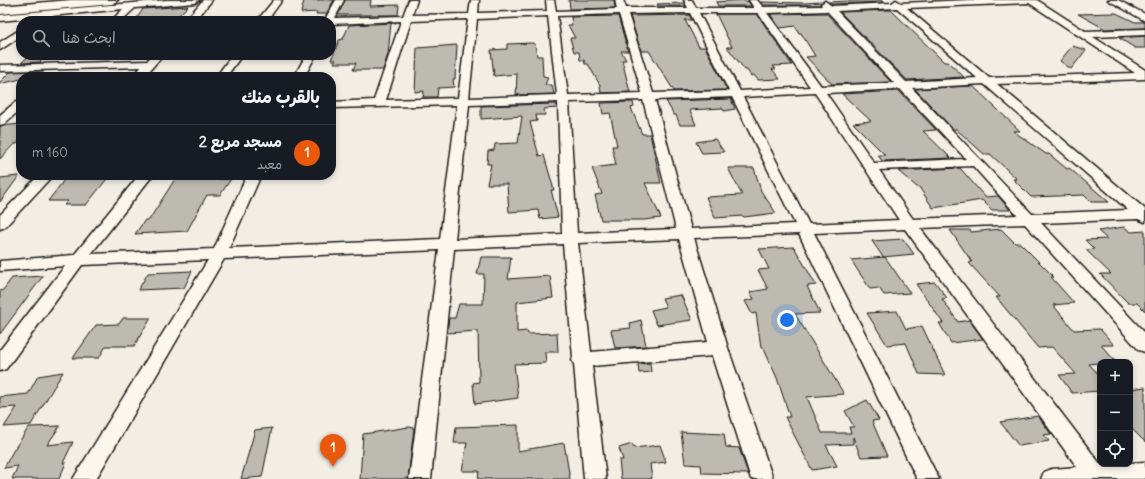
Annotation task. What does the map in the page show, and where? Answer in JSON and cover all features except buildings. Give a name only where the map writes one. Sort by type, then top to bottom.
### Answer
[{"type":"street","points":[[0,10],[112,0]]},
{"type":"street","points":[[23,16],[135,3],[195,0]]},
{"type":"street","points":[[194,16],[208,0]]},
{"type":"street","points":[[266,16],[278,0]]},
{"type":"street","points":[[332,16],[340,0]]},
{"type":"street","points":[[380,103],[413,0]]},
{"type":"street","points":[[420,479],[448,244],[462,100],[474,0]]},
{"type":"street","points":[[550,0],[563,98],[570,239],[594,479]]},
{"type":"street","points":[[336,21],[553,15],[622,6],[1031,0],[1145,76]]},
{"type":"street","points":[[1112,0],[1145,18]]},
{"type":"street","points":[[121,16],[135,3]]},
{"type":"street","points":[[895,3],[1144,215]]},
{"type":"street","points":[[825,4],[976,162],[1027,219],[1145,345]]},
{"type":"street","points":[[692,5],[928,479]]},
{"type":"street","points":[[757,5],[819,91],[909,224],[1097,477]]},
{"type":"street","points":[[622,6],[648,96],[684,234],[718,348],[762,479]]},
{"type":"street","points":[[0,18],[16,17]]},
{"type":"street","points":[[1083,34],[1145,32]]},
{"type":"street","points":[[0,47],[16,36]]},
{"type":"street","points":[[58,72],[72,60]]},
{"type":"street","points":[[143,72],[154,60]]},
{"type":"street","points":[[225,72],[233,60]]},
{"type":"street","points":[[302,72],[308,60]]},
{"type":"street","points":[[0,68],[66,65],[150,64]]},
{"type":"street","points":[[336,105],[462,100],[737,94],[1145,76]]},
{"type":"street","points":[[1,119],[16,107]]},
{"type":"street","points":[[1,119],[16,118]]},
{"type":"street","points":[[870,167],[976,162]]},
{"type":"street","points":[[0,224],[41,180]]},
{"type":"street","points":[[0,364],[78,260],[142,180]]},
{"type":"street","points":[[84,479],[219,254],[252,180]]},
{"type":"street","points":[[0,266],[78,260],[1144,215]]},
{"type":"street","points":[[581,360],[718,348]]},
{"type":"street","points":[[1052,479],[1097,477],[1145,472]]},
{"type":"place","name":"مسجد مربع 2","points":[[333,467]]}]
